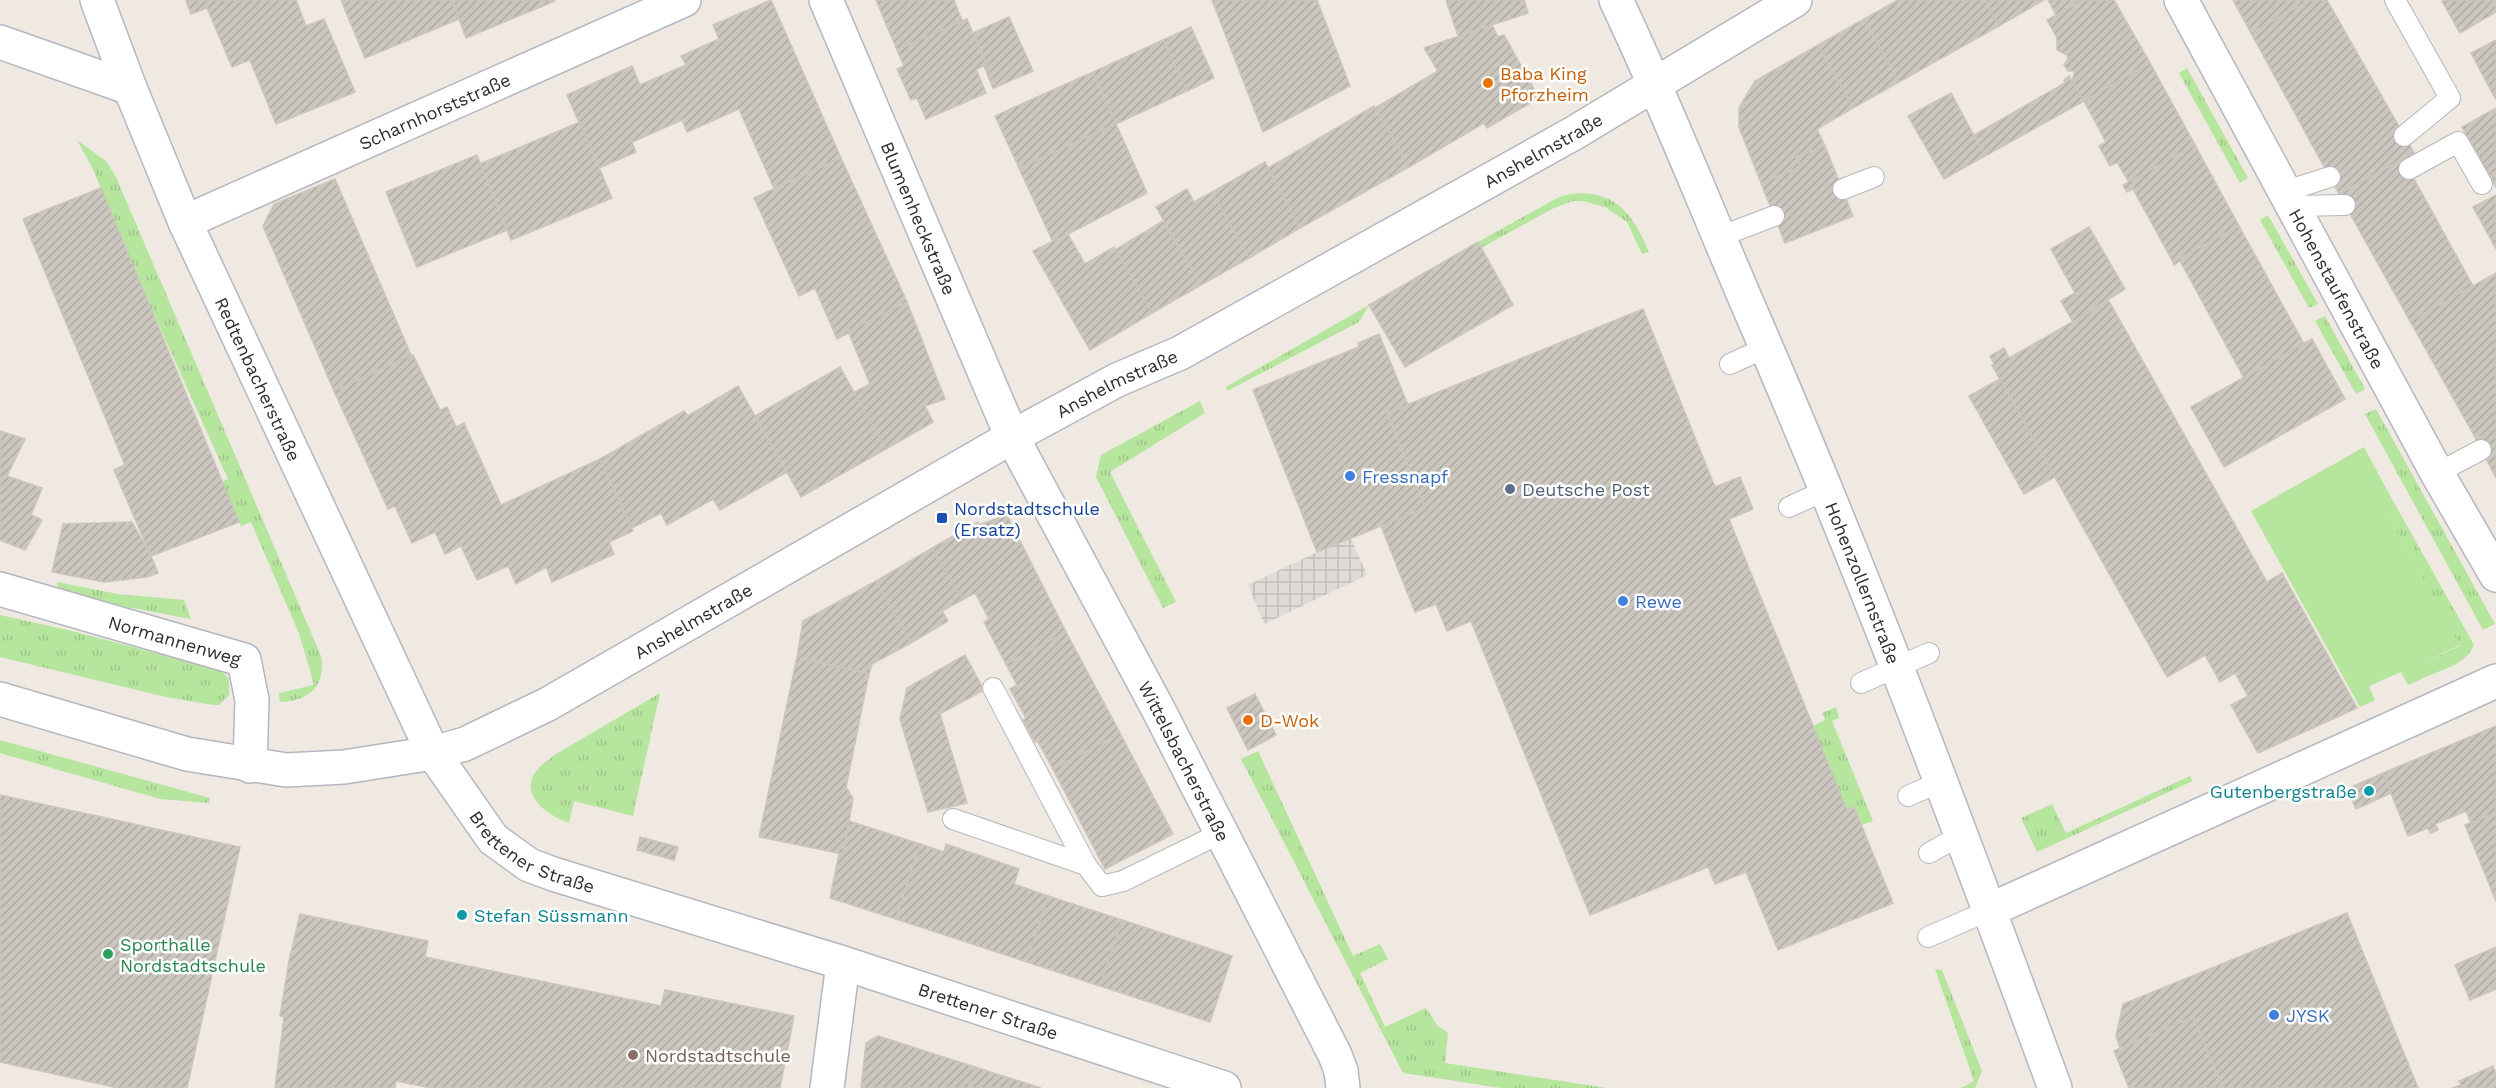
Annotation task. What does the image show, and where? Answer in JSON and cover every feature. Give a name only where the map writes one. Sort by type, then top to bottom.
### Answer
[{"type":"street","name":"Redtenbacherstraße","points":[[98,0],[130,88],[185,222],[433,753]]},
{"type":"street","name":"Scharnhorststraße","points":[[185,222],[684,0]]},
{"type":"street","name":"Blumenheckstraße","points":[[826,0],[1012,437]]},
{"type":"street","name":"Hohenzollernstraße","points":[[1616,0],[1655,85],[1826,490],[1942,781],[2055,1088]]},
{"type":"street","name":"Anshelmstraße","points":[[433,753],[465,744],[548,704],[1012,437],[1117,380],[1180,353],[1574,133],[1795,0]]},
{"type":"street","name":"Hohenstaufenstraße","points":[[2181,0],[2290,198],[2437,474],[2496,575]]},
{"type":"street","points":[[0,42],[130,88]]},
{"type":"street","name":"Wittelsbacherstraße","points":[[1012,437],[1157,707],[1335,1055],[1341,1071],[1343,1088]]},
{"type":"street","name":"Normannenweg","points":[[0,589],[244,660],[252,700],[250,766]]},
{"type":"street","points":[[1990,910],[2496,681]]},
{"type":"street","points":[[0,699],[187,754],[250,766],[286,770],[344,767],[433,753]]},
{"type":"street","name":"Brettener Straße","points":[[433,753],[493,839],[529,865],[843,963],[1224,1088]]},
{"type":"street","points":[[827,1088],[843,963]]},
{"type":"lane","points":[[2395,0],[2450,98],[2404,136]]},
{"type":"lane","points":[[2409,169],[2458,142],[2482,184]]},
{"type":"lane","points":[[1843,189],[1874,177]]},
{"type":"lane","points":[[2290,198],[2330,177]]},
{"type":"lane","points":[[2290,198],[2346,205]]},
{"type":"lane","points":[[1719,237],[1774,216]]},
{"type":"lane","points":[[1730,364],[1767,347]]},
{"type":"lane","points":[[2437,474],[2481,450]]},
{"type":"lane","points":[[1789,507],[1826,490]]},
{"type":"lane","points":[[1861,682],[1929,653]]},
{"type":"lane","points":[[993,688],[1086,865],[1102,886],[1134,876],[1221,833]]},
{"type":"lane","points":[[1908,796],[1942,781]]},
{"type":"lane","points":[[952,819],[1086,865]]},
{"type":"lane","points":[[1929,853],[1962,834]]},
{"type":"lane","points":[[1928,937],[1990,910]]},
{"type":"green space","points":[[2187,68],[2248,178],[2240,183],[2179,73]]},
{"type":"green space","points":[[77,140],[106,161],[116,177],[321,656],[321,675],[318,683],[313,690],[299,699],[280,702],[279,693],[314,685],[300,636],[251,522],[241,526],[221,482],[228,479],[135,272],[93,169]]},
{"type":"green space","points":[[1586,193],[1611,200],[1629,216],[1649,252],[1642,254],[1627,222],[1605,207],[1583,201],[1573,201],[1554,208],[1481,248],[1478,242],[1559,197]]},
{"type":"green space","points":[[2268,215],[2318,304],[2309,308],[2260,220]]},
{"type":"green space","points":[[1369,305],[1359,322],[1227,391],[1226,387]]},
{"type":"green space","points":[[2325,316],[2365,389],[2356,394],[2315,321]]},
{"type":"green space","points":[[1200,401],[1205,413],[1110,472],[1176,602],[1163,608],[1096,477],[1101,455]]},
{"type":"green space","points":[[2376,409],[2495,624],[2483,630],[2365,414]]},
{"type":"green space","points":[[2364,447],[2392,499],[2382,505],[2460,645],[2422,663],[2428,676],[2408,685],[2401,672],[2369,686],[2375,700],[2360,707],[2251,511]]},
{"type":"green space","points":[[2392,499],[2474,645],[2461,661],[2428,676],[2422,663],[2460,646],[2382,505]]},
{"type":"green space","points":[[57,582],[118,594],[184,600],[191,619],[58,594]]},
{"type":"green space","points":[[0,615],[68,630],[221,670],[229,679],[229,695],[219,705],[213,705],[166,697],[0,657]]},
{"type":"green space","points":[[660,693],[633,816],[574,801],[569,823],[554,816],[540,805],[531,791],[531,783],[534,774],[541,766],[556,754]]},
{"type":"green space","points":[[1836,707],[1839,718],[1832,721],[1873,821],[1861,825],[1854,807],[1847,810],[1813,726],[1825,720],[1822,713]]},
{"type":"green space","points":[[0,740],[210,798],[209,803],[160,799],[0,753]]},
{"type":"green space","points":[[1258,751],[1353,956],[1380,944],[1388,959],[1360,973],[1385,1027],[1426,1008],[1437,1025],[1448,1033],[1445,1063],[1607,1088],[1501,1088],[1403,1073],[1241,759]]},
{"type":"green space","points":[[2190,776],[2193,781],[2037,852],[2021,818],[2052,804],[2066,833]]},
{"type":"green space","points":[[1935,969],[1942,970],[1982,1071],[1975,1088],[1961,1088],[1974,1081]]},
{"type":"shaded area","points":[[1351,538],[1367,575],[1264,624],[1248,585]]},
{"type":"building","points":[[186,0],[296,0],[306,26],[324,19],[355,92],[276,124],[250,60],[232,67],[207,8],[191,14]]},
{"type":"building","points":[[341,0],[452,0],[459,19],[365,58]]},
{"type":"building","points":[[452,0],[554,0],[555,1],[466,38]]},
{"type":"building","points":[[771,0],[841,158],[774,188],[739,109],[687,132],[682,120],[632,142],[636,152],[599,168],[567,95],[632,66],[640,85],[686,65],[681,56],[719,39],[713,25]]},
{"type":"building","points":[[876,0],[954,0],[962,21],[897,50]]},
{"type":"building","points":[[1212,0],[1317,0],[1350,86],[1263,132]]},
{"type":"building","points":[[1446,0],[1524,0],[1528,13],[1458,36]]},
{"type":"building","points":[[1898,0],[1985,0],[1999,26],[1899,82],[1864,19]]},
{"type":"building","points":[[1985,0],[2044,0],[1999,26]]},
{"type":"building","points":[[2048,0],[2083,0],[2056,15]]},
{"type":"building","points":[[2083,0],[2114,0],[2150,63],[2084,101],[2072,81],[2075,71],[2068,71],[2064,65],[2068,59],[2067,55],[2057,50],[2057,38],[2047,20]]},
{"type":"building","points":[[2233,0],[2310,0],[2251,33]]},
{"type":"building","points":[[2310,0],[2327,0],[2414,153],[2339,194],[2251,33]]},
{"type":"building","points":[[2496,0],[2496,12],[2460,33],[2442,1]]},
{"type":"building","points":[[1009,17],[1033,71],[996,87],[973,33]]},
{"type":"building","points":[[967,19],[996,87],[993,88],[984,66],[976,69],[986,93],[926,119],[917,98],[911,100],[897,69],[904,66],[897,50]]},
{"type":"building","points":[[1864,19],[1899,82],[1853,108],[1818,45]]},
{"type":"building","points":[[1492,25],[1498,37],[1504,35],[1539,98],[1487,128],[1484,123],[1409,167],[1375,108],[1438,71],[1424,48]]},
{"type":"building","points":[[1191,27],[1214,78],[1187,91],[1163,40]]},
{"type":"building","points":[[1163,40],[1187,91],[1116,124],[1093,72]]},
{"type":"building","points":[[2496,40],[2496,100],[2471,53]]},
{"type":"building","points":[[1818,45],[1853,108],[1817,129],[1825,146],[1796,157],[1801,167],[1761,183],[1739,127],[1739,108],[1755,81]]},
{"type":"building","points":[[2150,63],[2195,145],[2129,182],[2117,162],[2110,166],[2099,146],[2106,142],[2084,101]]},
{"type":"building","points":[[1093,72],[1116,124],[1019,168],[995,116]]},
{"type":"building","points":[[2069,76],[2084,101],[1985,156],[1974,135],[2065,83],[2064,80]]},
{"type":"building","points":[[1951,93],[1985,156],[1944,179],[1908,116]]},
{"type":"building","points":[[1374,106],[1409,167],[1300,228],[1268,168]]},
{"type":"building","points":[[2496,108],[2496,187],[2462,127]]},
{"type":"building","points":[[580,122],[612,198],[511,240],[480,164]]},
{"type":"building","points":[[1116,124],[1147,193],[1053,242],[1019,168]]},
{"type":"building","points":[[2195,145],[2239,226],[2173,262],[2133,189],[2127,192],[2123,185]]},
{"type":"building","points":[[1825,146],[1853,216],[1785,243],[1761,183],[1801,167],[1796,157]]},
{"type":"building","points":[[477,155],[507,230],[417,267],[386,192]]},
{"type":"building","points":[[841,158],[907,302],[837,339],[815,288],[799,296],[754,198]]},
{"type":"building","points":[[2403,159],[2473,286],[2410,321],[2339,194]]},
{"type":"building","points":[[1265,162],[1300,228],[1249,258],[1212,192]]},
{"type":"building","points":[[335,179],[411,355],[334,391],[263,226],[274,204]]},
{"type":"building","points":[[101,188],[239,522],[151,556],[114,470],[125,465],[23,219]]},
{"type":"building","points":[[1187,189],[1194,202],[1212,192],[1249,258],[1201,285],[1156,207]]},
{"type":"building","points":[[2496,195],[2496,249],[2473,207]]},
{"type":"building","points":[[1163,221],[1201,285],[1152,313],[1115,250]]},
{"type":"building","points":[[2239,226],[2304,344],[2244,378],[2180,261],[2174,265],[2173,262]]},
{"type":"building","points":[[2089,227],[2125,289],[2073,322],[2061,301],[2075,293],[2051,249]]},
{"type":"building","points":[[1068,234],[1085,264],[1114,247],[1152,313],[1090,350],[1033,251]]},
{"type":"building","points":[[1478,242],[1513,305],[1405,367],[1369,305]]},
{"type":"building","points":[[2496,273],[2496,428],[2476,439],[2410,321]]},
{"type":"building","points":[[2109,301],[2267,582],[2282,573],[2357,708],[2258,753],[2231,705],[2248,696],[2235,673],[2220,682],[2205,655],[2167,677],[1992,365],[1994,364],[1990,356],[2004,348],[2009,358]]},
{"type":"building","points":[[907,302],[945,399],[925,406],[933,422],[886,449],[853,393],[870,384],[848,331]]},
{"type":"building","points":[[1643,309],[1715,487],[1740,477],[1753,509],[1729,519],[1847,810],[1854,807],[1893,903],[1778,950],[1746,872],[1715,884],[1708,867],[1590,915],[1471,621],[1447,631],[1436,604],[1415,612],[1381,526],[1425,508],[1387,413]]},
{"type":"building","points":[[1379,334],[1408,405],[1387,413],[1425,508],[1317,552],[1253,390],[1359,347],[1358,343]]},
{"type":"building","points":[[2312,339],[2345,399],[2224,467],[2191,407]]},
{"type":"building","points":[[411,355],[440,410],[447,407],[456,427],[464,423],[501,505],[600,459],[633,531],[609,542],[614,554],[552,582],[546,567],[516,584],[508,566],[477,580],[461,546],[445,554],[435,532],[412,543],[395,506],[388,509],[334,391]]},
{"type":"building","points":[[840,367],[886,449],[801,497],[755,416]]},
{"type":"building","points":[[2000,379],[2055,477],[2024,494],[1969,396]]},
{"type":"building","points":[[738,386],[787,472],[720,510],[713,499],[667,525],[661,513],[632,528],[600,459],[684,411],[688,416]]},
{"type":"building","points":[[2496,428],[2496,478],[2476,439]]},
{"type":"building","points":[[0,431],[25,439],[7,476],[42,488],[31,515],[42,520],[25,550],[0,540]]},
{"type":"building","points":[[1007,515],[1066,632],[1006,664],[984,622],[989,619],[975,593],[962,600],[932,548],[978,522],[979,525]]},
{"type":"building","points":[[132,522],[158,573],[147,577],[104,582],[52,572],[63,524]]},
{"type":"building","points":[[932,548],[962,600],[942,611],[948,621],[911,643],[876,581]]},
{"type":"building","points":[[876,581],[911,643],[872,664],[869,674],[797,657],[803,621]]},
{"type":"building","points":[[1066,632],[1120,733],[1053,769],[1023,720],[1026,718],[1010,689],[1017,685],[1006,664]]},
{"type":"building","points":[[965,655],[984,690],[940,714],[967,803],[928,812],[900,719],[907,688]]},
{"type":"building","points":[[797,657],[869,674],[846,787],[853,799],[843,854],[759,837]]},
{"type":"building","points":[[1255,694],[1276,735],[1248,750],[1227,708]]},
{"type":"building","points":[[2496,726],[2496,813],[2471,823],[2466,811],[2435,824],[2438,830],[2430,833],[2428,828],[2408,836],[2383,773]]},
{"type":"building","points":[[1120,733],[1173,834],[1105,869],[1053,769]]},
{"type":"building","name":"Gutenbergstraße","points":[[2383,773],[2391,793],[2356,809],[2347,789]]},
{"type":"building","name":"Sporthalle Nordstadtschule","points":[[0,795],[240,847],[187,1088],[118,1088],[0,1062]]},
{"type":"building","points":[[2496,813],[2496,901],[2465,825]]},
{"type":"building","points":[[849,821],[920,844],[896,919],[830,898],[839,854],[843,854]]},
{"type":"building","points":[[640,837],[678,847],[674,860],[637,850]]},
{"type":"building","points":[[920,844],[944,852],[946,844],[1019,869],[1014,884],[1048,896],[1027,962],[896,919]]},
{"type":"building","points":[[1048,896],[1122,920],[1100,986],[1027,962]]},
{"type":"building","points":[[2347,913],[2418,1088],[2223,1088],[2193,1017],[2120,1048],[2116,1036],[2123,1004]]},
{"type":"building","points":[[300,914],[428,941],[425,957],[661,1006],[665,990],[794,1016],[780,1088],[431,1088],[396,1081],[395,1088],[275,1088],[284,1017],[280,1016]]},
{"type":"building","points":[[1122,920],[1232,956],[1210,1022],[1100,986]]},
{"type":"building","points":[[2496,947],[2496,989],[2470,1000],[2455,965]]},
{"type":"building","points":[[2193,1017],[2223,1088],[2129,1088],[2114,1051]]},
{"type":"building","points":[[878,1036],[975,1067],[968,1088],[861,1088],[866,1043]]},
{"type":"building","points":[[2493,1066],[2496,1074],[2496,1088],[2452,1088],[2461,1085],[2459,1081]]},
{"type":"building","points":[[975,1067],[1041,1088],[968,1088]]},
{"type":"place","name":"Baba King Pforzheim","points":[[1488,83]]},
{"type":"place","name":"Fressnapf","points":[[1350,476]]},
{"type":"place","name":"Deutsche Post","points":[[1510,489]]},
{"type":"place","name":"Nordstadtschule (Ersatz)","points":[[942,518]]},
{"type":"place","name":"Rewe","points":[[1623,601]]},
{"type":"place","name":"D-Wok","points":[[1248,720]]},
{"type":"place","name":"Gutenbergstraße","points":[[2369,791]]},
{"type":"place","name":"Stefan Süssmann","points":[[462,915]]},
{"type":"place","name":"Sporthalle Nordstadtschule","points":[[108,954]]},
{"type":"place","name":"JYSK","points":[[2274,1015]]},
{"type":"place","name":"Nordstadtschule","points":[[633,1055]]}]
